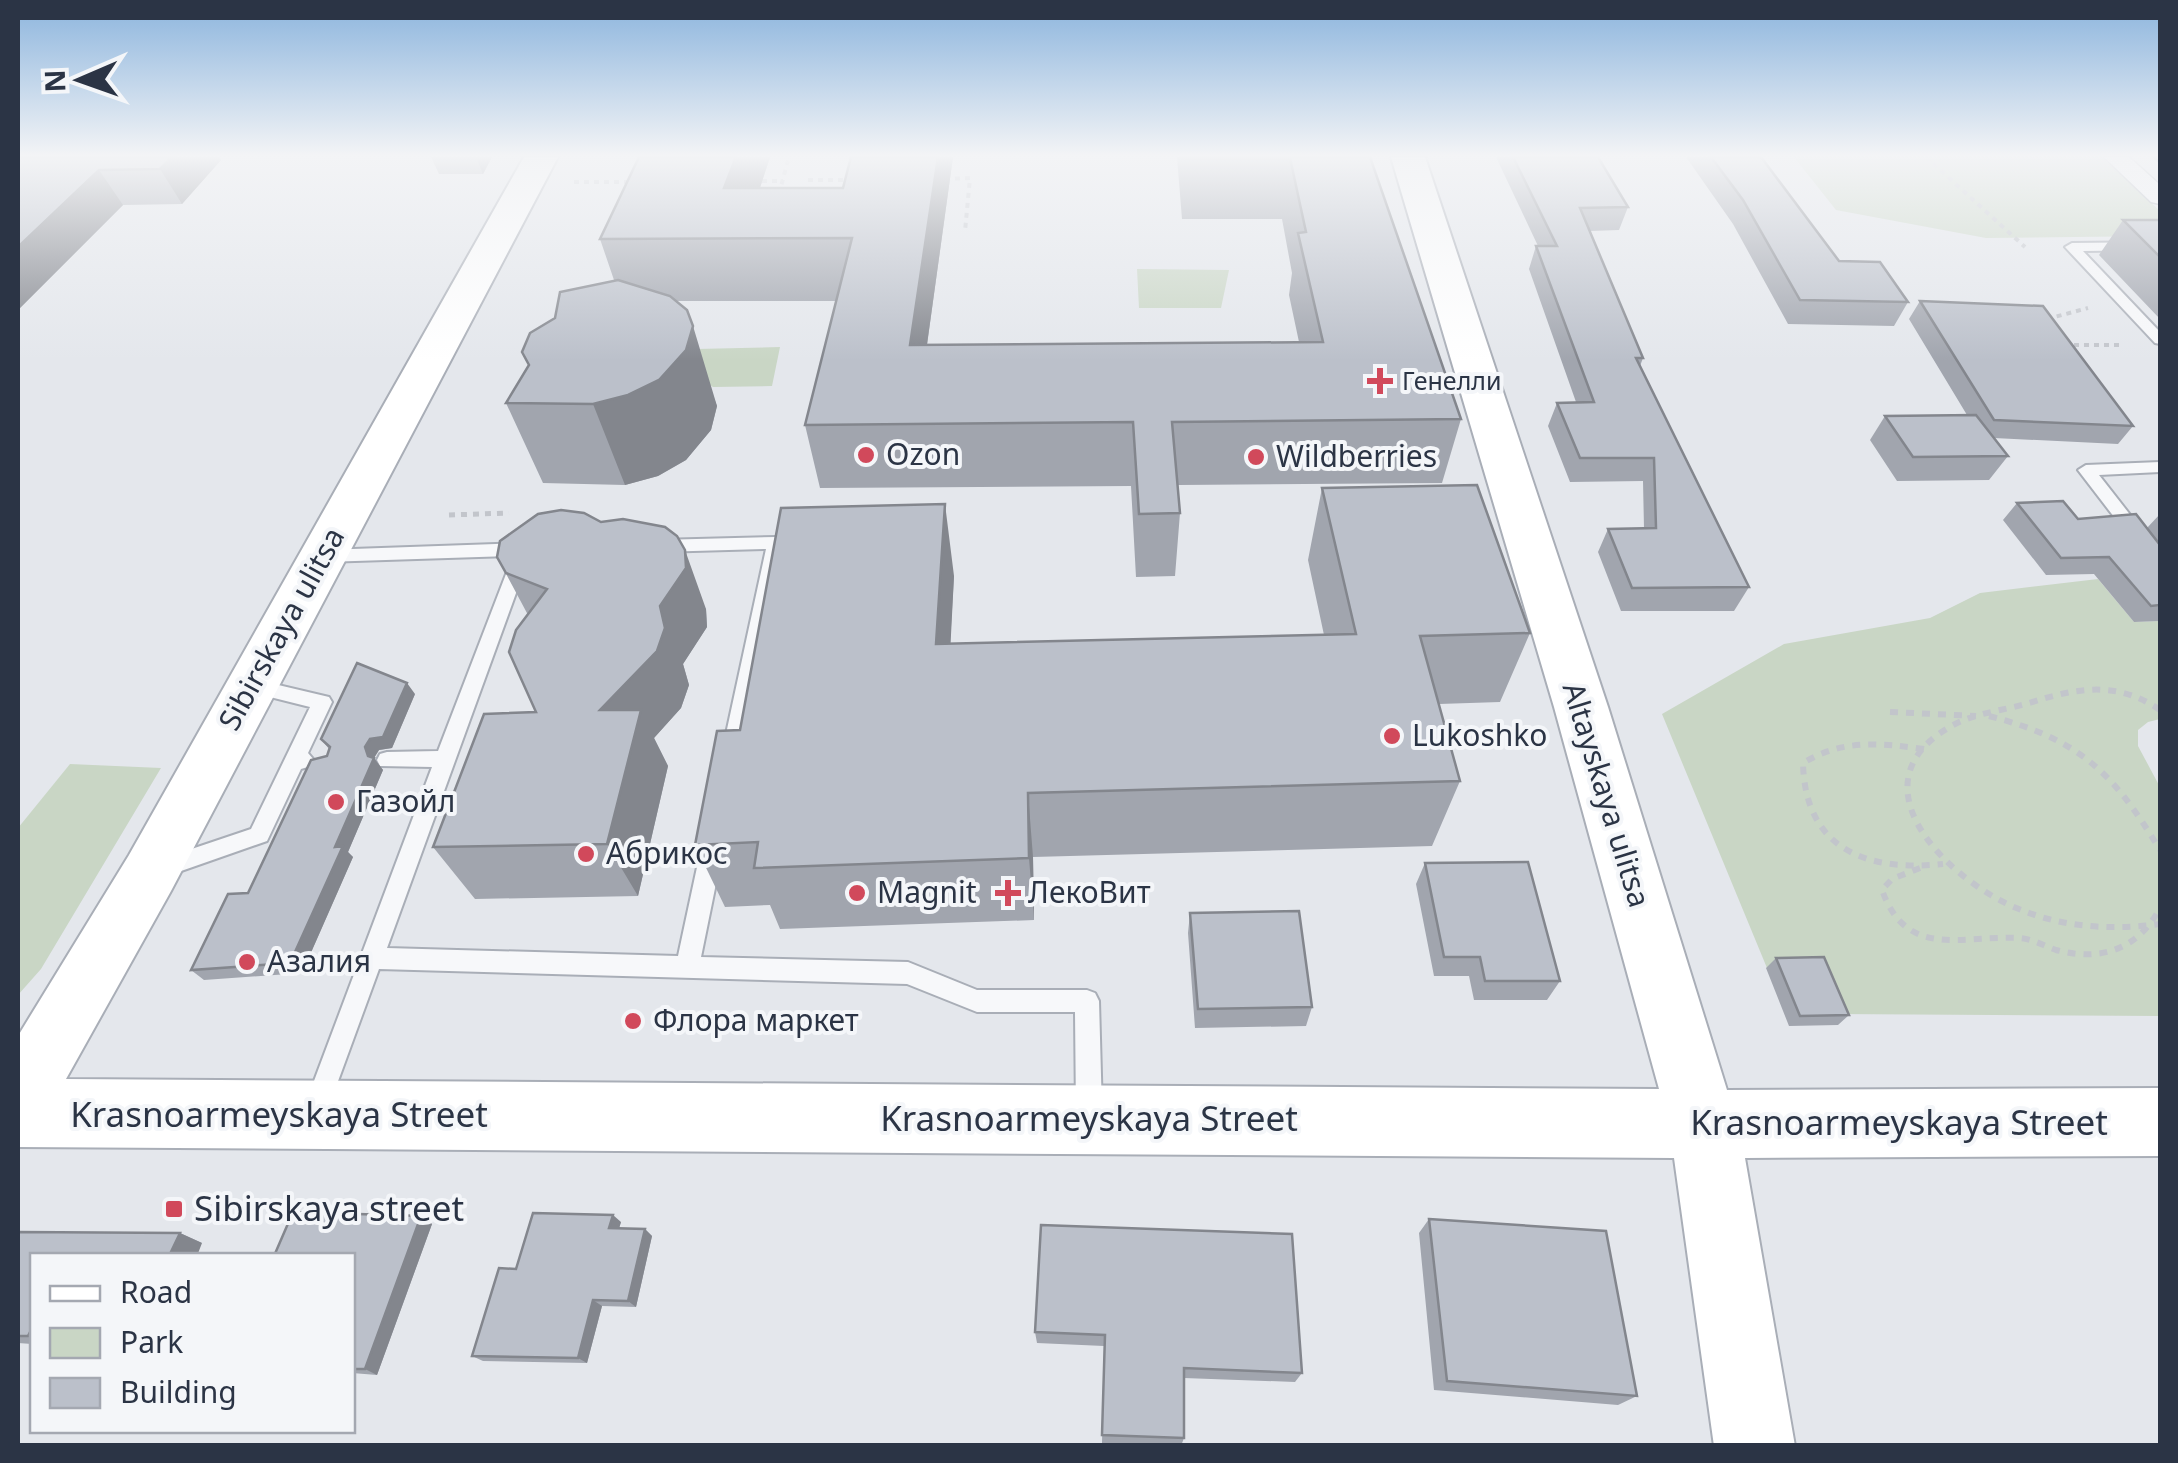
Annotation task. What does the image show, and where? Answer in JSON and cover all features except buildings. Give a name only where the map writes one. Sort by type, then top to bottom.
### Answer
[{"type":"main road","name":"Sibirskaya ulitsa","points":[[18,1098],[150,872],[322,556],[523,225]]},
{"type":"main road","name":"Altayskaya ulitsa","points":[[1430,225],[1581,706],[1703,1124],[1724,1232],[1755,1446]]},
{"type":"main road","name":"Krasnoarmeyskaya Street","points":[[18,1113],[1703,1124],[2160,1122]]},
{"type":"lane","points":[[2160,246],[2072,246],[2160,340]]},
{"type":"lane","points":[[2160,467],[2086,470],[2160,564]]},
{"type":"lane","points":[[640,546],[776,543],[728,773]]},
{"type":"lane","points":[[314,1115],[442,759],[533,549],[322,556]]},
{"type":"lane","points":[[150,872],[259,836],[322,702],[251,686]]},
{"type":"lane","points":[[388,760],[442,759]]},
{"type":"lane","points":[[294,760],[326,760]]},
{"type":"lane","points":[[688,965],[716,831]]},
{"type":"lane","points":[[370,958],[908,973],[977,1001],[1087,1001],[1089,1120]]},
{"type":"path","points":[[965,232],[966,225]]},
{"type":"path","points":[[2001,225],[2025,247]]},
{"type":"path","points":[[2049,333],[2040,321],[2121,299]]},
{"type":"path","points":[[2070,360],[2058,345],[2126,345]]},
{"type":"path","points":[[449,515],[509,513]]},
{"type":"path","points":[[2157,925],[2116,930],[2068,924],[2021,911],[1973,888],[1943,864],[1920,834],[1908,802],[1912,770],[1924,749],[1956,724],[2078,687],[2126,690],[2160,710]]},
{"type":"path","points":[[1890,712],[1988,716],[2028,724],[2062,738],[2100,764],[2130,800],[2160,850]]},
{"type":"path","points":[[1920,868],[1884,865],[1851,854],[1824,835],[1807,814],[1800,784],[1803,763],[1826,747],[1860,742],[1924,749]]},
{"type":"path","points":[[1943,864],[1892,879],[1882,890],[1885,908],[1914,934],[1936,940],[2024,938],[2056,950],[2097,954],[2131,948],[2157,925],[2160,908]]},
{"type":"green space","points":[[1918,225],[2160,225],[2160,236],[1986,238]]},
{"type":"green space","points":[[1137,269],[1229,270],[1221,308],[1139,308]]},
{"type":"green space","points":[[780,347],[772,386],[713,387],[689,371],[696,349]]},
{"type":"green space","points":[[2098,579],[2134,622],[2160,621],[2160,719],[2138,730],[2138,746],[2160,787],[2160,1016],[1833,1014],[1813,967],[1767,968],[1662,714],[1784,644],[1930,618],[1980,593]]},
{"type":"green space","points":[[70,764],[161,768],[41,969],[18,995],[18,828]]},
{"type":"place","name":"Генелли","points":[[1380,381]]},
{"type":"place","name":"Ozon","points":[[866,455]]},
{"type":"place","name":"Wildberries","points":[[1256,457]]},
{"type":"place","name":"Lukoshko","points":[[1392,736]]},
{"type":"place","name":"Газойл","points":[[336,802]]},
{"type":"place","name":"Абрикос","points":[[586,854]]},
{"type":"place","name":"Magnit","points":[[857,893]]},
{"type":"place","name":"ЛекоВит","points":[[1008,893]]},
{"type":"place","name":"Азалия","points":[[247,962]]},
{"type":"place","name":"Флора маркет","points":[[633,1021]]},
{"type":"place","name":"Sibirskaya street","points":[[174,1209]]}]
